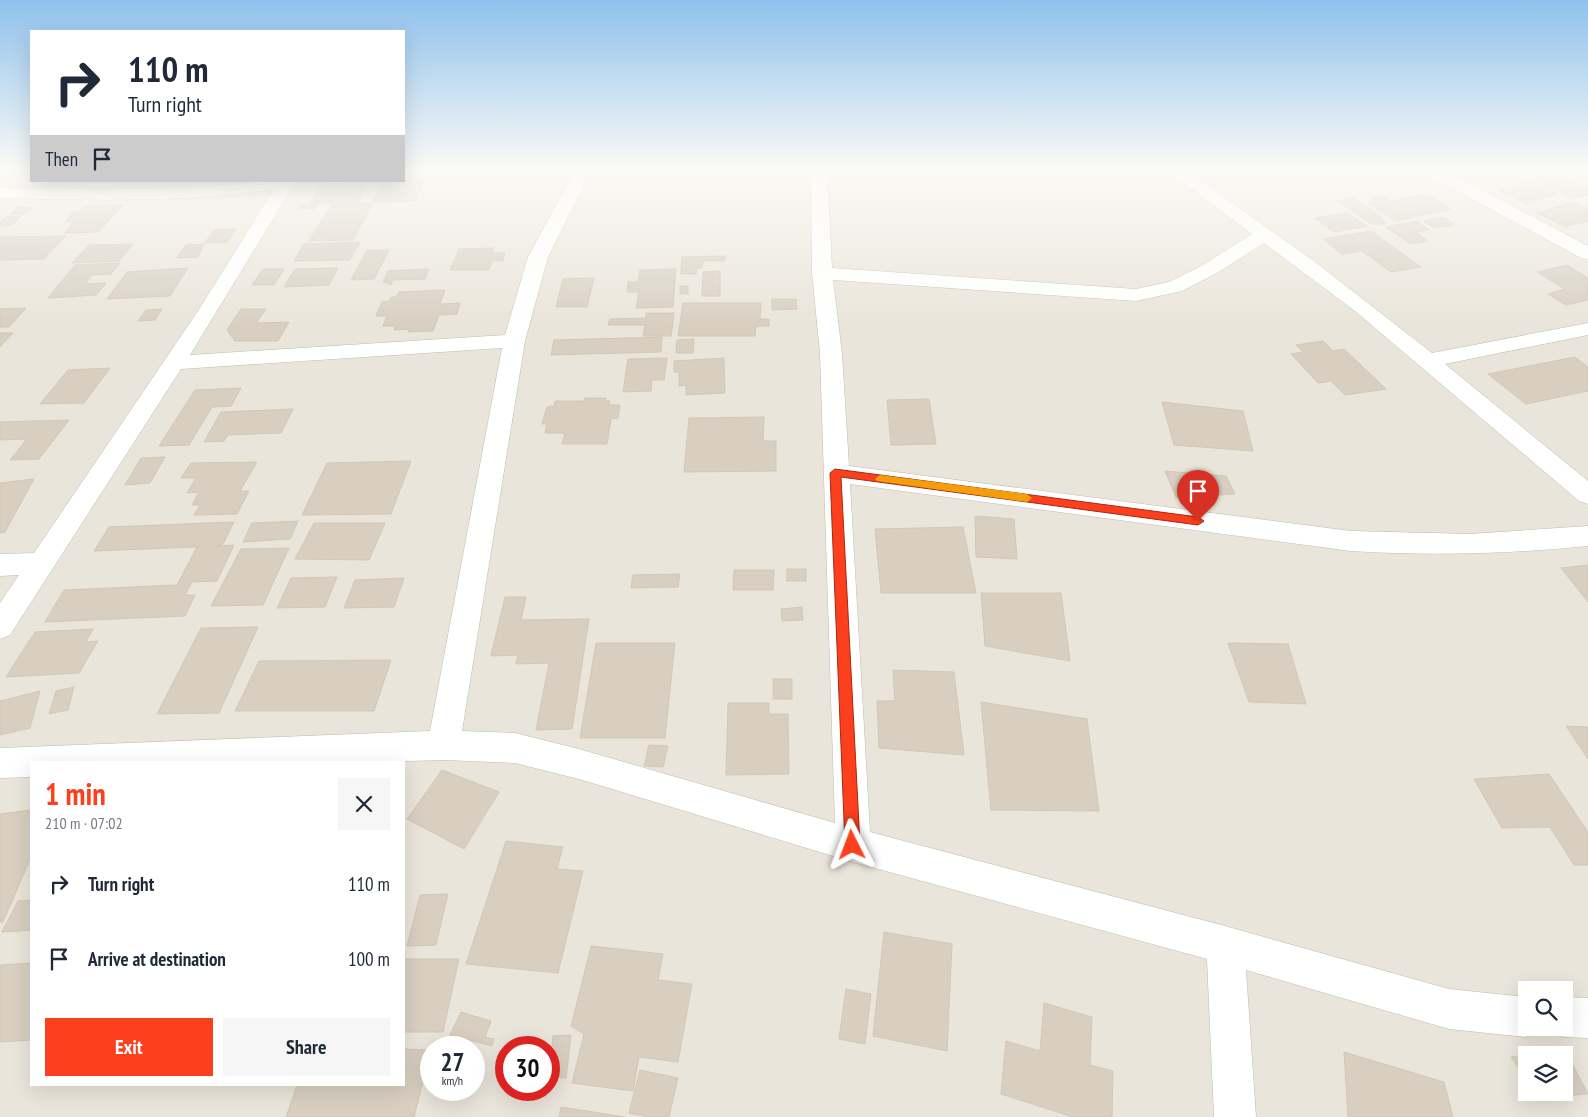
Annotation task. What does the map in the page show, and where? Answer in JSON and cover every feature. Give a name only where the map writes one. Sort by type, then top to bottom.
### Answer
[{"type":"street","points":[[0,627],[174,364],[262,222]]},
{"type":"street","points":[[444,745],[514,341],[538,257],[556,222]]},
{"type":"street","points":[[821,222],[822,273],[831,353],[852,845]]},
{"type":"street","points":[[1247,222],[1362,307],[1588,495]]},
{"type":"street","points":[[1529,222],[1588,254]]},
{"type":"street","points":[[822,273],[1136,295],[1175,287],[1210,270],[1264,234]]},
{"type":"street","points":[[1427,361],[1588,329]]},
{"type":"street","points":[[174,364],[514,341]]},
{"type":"street","points":[[835,473],[1360,542],[1460,546],[1588,536]]},
{"type":"street","points":[[0,565],[43,563]]},
{"type":"street","points":[[49,761],[444,745],[515,748],[580,764],[852,845],[1225,945],[1449,1008],[1518,1016]]},
{"type":"street","points":[[0,763],[30,762]]},
{"type":"street","points":[[1225,945],[1235,1117]]},
{"type":"street","points":[[1573,1018],[1588,1018]]},
{"type":"shaded area","points":[[0,222],[1588,222],[1588,1117],[0,1117]]},
{"type":"building","points":[[0,222],[15,222],[12,225],[0,226]]},
{"type":"building","points":[[74,222],[108,222],[99,232],[64,233]]},
{"type":"building","points":[[321,222],[363,222],[353,240],[309,241]]},
{"type":"building","points":[[1321,222],[1361,222],[1367,226],[1334,232]]},
{"type":"building","points":[[1369,222],[1384,222],[1387,224],[1372,224]]},
{"type":"building","points":[[1419,222],[1429,230],[1415,232],[1428,241],[1411,244],[1386,227]]},
{"type":"building","points":[[1426,222],[1451,222],[1455,225],[1434,228]]},
{"type":"building","points":[[1556,222],[1584,222],[1566,227]]},
{"type":"building","points":[[236,229],[227,242],[205,243],[214,230]]},
{"type":"building","points":[[1371,231],[1421,267],[1391,272],[1362,251],[1342,254],[1323,239]]},
{"type":"building","points":[[66,236],[44,259],[0,260],[0,237]]},
{"type":"building","points":[[360,242],[350,260],[294,261],[304,244]]},
{"type":"building","points":[[133,244],[119,261],[72,263],[89,245]]},
{"type":"building","points":[[204,244],[198,257],[177,258],[186,245]]},
{"type":"building","points":[[494,248],[492,253],[505,253],[503,261],[492,261],[489,270],[450,270],[459,249]]},
{"type":"building","points":[[367,250],[389,250],[374,279],[351,280]]},
{"type":"building","points":[[725,256],[724,261],[703,261],[702,268],[697,268],[696,274],[681,274],[682,257]]},
{"type":"building","points":[[120,263],[111,274],[92,275],[85,284],[106,283],[96,295],[48,298],[75,265]]},
{"type":"building","points":[[1567,265],[1588,278],[1588,300],[1566,305],[1548,294],[1565,289],[1537,272]]},
{"type":"building","points":[[188,268],[170,296],[107,299],[127,272]]},
{"type":"building","points":[[338,268],[329,285],[284,287],[295,269]]},
{"type":"building","points":[[263,269],[284,269],[274,285],[252,285]]},
{"type":"building","points":[[429,269],[425,279],[393,280],[391,285],[383,282],[388,271]]},
{"type":"building","points":[[676,269],[673,307],[636,308],[639,292],[627,292],[628,282],[638,282],[640,270]]},
{"type":"building","points":[[720,271],[720,296],[702,296],[703,272]]},
{"type":"building","points":[[594,278],[587,307],[556,307],[563,279]]},
{"type":"building","points":[[680,286],[688,286],[688,294],[680,294]]},
{"type":"building","points":[[445,290],[440,304],[460,303],[457,314],[439,315],[433,331],[408,332],[409,329],[394,330],[395,326],[383,326],[387,316],[376,316],[382,302],[389,301],[391,297],[396,297],[399,292]]},
{"type":"building","points":[[772,299],[796,299],[797,309],[772,310]]},
{"type":"building","points":[[683,303],[761,303],[760,319],[769,319],[769,326],[756,326],[755,336],[678,336]]},
{"type":"building","points":[[26,308],[9,327],[0,327],[0,309]]},
{"type":"building","points":[[162,309],[155,320],[138,321],[146,310]]},
{"type":"building","points":[[241,309],[266,309],[256,323],[289,322],[278,341],[235,341],[227,330]]},
{"type":"building","points":[[646,313],[674,313],[671,336],[643,336],[645,325],[608,325],[610,319],[646,318]]},
{"type":"building","points":[[0,333],[13,333],[0,347]]},
{"type":"building","points":[[662,337],[661,352],[551,355],[554,340]]},
{"type":"building","points":[[694,339],[693,353],[676,353],[677,340]]},
{"type":"building","points":[[1323,341],[1333,351],[1344,349],[1386,389],[1345,395],[1331,381],[1318,383],[1291,354],[1303,352],[1296,345]]},
{"type":"building","points":[[1575,357],[1588,367],[1588,391],[1526,404],[1488,374]]},
{"type":"building","points":[[667,358],[664,380],[652,380],[651,391],[623,392],[628,359]]},
{"type":"building","points":[[724,358],[725,393],[686,395],[686,385],[679,386],[679,372],[674,372],[674,361]]},
{"type":"building","points":[[110,368],[84,403],[40,404],[68,370]]},
{"type":"building","points":[[241,388],[231,406],[212,407],[189,445],[159,446],[195,390]]},
{"type":"building","points":[[585,398],[606,398],[606,401],[610,401],[609,405],[620,405],[618,418],[611,419],[607,444],[562,444],[565,433],[545,433],[547,424],[542,424],[547,407],[554,406],[555,401],[584,401]]},
{"type":"building","points":[[929,399],[936,444],[891,445],[887,400]]},
{"type":"building","points":[[1162,402],[1243,411],[1253,451],[1174,445]]},
{"type":"building","points":[[293,409],[281,433],[228,435],[224,441],[204,442],[221,412]]},
{"type":"building","points":[[764,417],[763,441],[776,441],[776,471],[684,472],[689,418]]},
{"type":"building","points":[[69,420],[39,459],[10,460],[27,439],[0,440],[0,422]]},
{"type":"building","points":[[165,457],[150,483],[125,485],[141,458]]},
{"type":"building","points":[[411,461],[391,514],[302,515],[327,463]]},
{"type":"building","points":[[257,462],[240,491],[249,491],[237,514],[194,515],[200,505],[192,505],[199,492],[187,493],[196,478],[181,478],[191,463]]},
{"type":"building","points":[[1165,471],[1226,476],[1235,494],[1176,497]]},
{"type":"building","points":[[34,479],[5,532],[0,533],[0,483]]},
{"type":"building","points":[[975,516],[1014,519],[1017,559],[976,557]]},
{"type":"building","points":[[298,521],[290,539],[243,542],[252,523]]},
{"type":"building","points":[[234,522],[223,544],[216,546],[234,545],[217,581],[192,582],[185,595],[195,595],[185,616],[45,622],[64,590],[177,585],[197,547],[94,551],[109,527]]},
{"type":"building","points":[[314,523],[385,523],[369,560],[295,559]]},
{"type":"building","points":[[963,527],[976,593],[881,593],[875,529]]},
{"type":"building","points":[[289,548],[263,605],[211,606],[241,549]]},
{"type":"building","points":[[1588,565],[1588,602],[1561,568]]},
{"type":"building","points":[[787,569],[806,569],[806,581],[787,581]]},
{"type":"building","points":[[734,570],[774,570],[773,590],[733,590]]},
{"type":"building","points":[[680,574],[678,587],[631,588],[633,575]]},
{"type":"building","points":[[337,577],[325,607],[277,608],[291,578]]},
{"type":"building","points":[[404,578],[394,607],[344,608],[355,580]]},
{"type":"building","points":[[981,593],[1061,593],[1070,661],[985,646]]},
{"type":"building","points":[[505,597],[526,597],[521,620],[589,619],[572,729],[536,730],[549,663],[516,664],[518,655],[491,656]]},
{"type":"building","points":[[802,607],[803,620],[782,621],[781,609]]},
{"type":"building","points":[[258,627],[219,713],[157,714],[201,628]]},
{"type":"building","points":[[93,629],[86,642],[98,641],[79,673],[6,677],[35,632]]},
{"type":"building","points":[[596,643],[675,643],[665,738],[580,738]]},
{"type":"building","points":[[1228,643],[1288,644],[1306,704],[1249,702]]},
{"type":"building","points":[[391,660],[374,711],[235,711],[259,661]]},
{"type":"building","points":[[893,670],[954,672],[964,755],[879,748],[877,701],[895,701]]},
{"type":"building","points":[[773,679],[792,679],[792,699],[773,699]]},
{"type":"building","points":[[74,687],[68,710],[49,714],[56,691]]},
{"type":"building","points":[[40,691],[30,728],[0,735],[0,701]]},
{"type":"building","points":[[981,702],[1087,719],[1099,811],[991,810]]},
{"type":"building","points":[[728,703],[769,703],[769,714],[788,714],[789,774],[726,775]]},
{"type":"building","points":[[1566,726],[1588,727],[1588,759]]},
{"type":"building","points":[[649,745],[668,746],[663,767],[644,766]]},
{"type":"building","points":[[442,770],[499,792],[464,849],[407,819]]},
{"type":"building","points":[[1549,774],[1588,832],[1588,865],[1574,865],[1550,827],[1502,828],[1474,779]]},
{"type":"building","points":[[30,810],[30,859],[3,922],[0,922],[0,814]]},
{"type":"building","points":[[506,841],[563,847],[557,869],[583,871],[558,973],[466,964]]},
{"type":"building","points":[[448,894],[436,945],[407,946],[420,895]]},
{"type":"building","points":[[30,900],[30,930],[2,932],[18,901]]},
{"type":"building","points":[[884,932],[952,944],[947,1051],[873,1036]]},
{"type":"building","points":[[591,946],[663,954],[658,980],[692,984],[678,1062],[639,1057],[633,1091],[572,1083],[584,1034],[571,1026]]},
{"type":"building","points":[[405,959],[459,959],[443,1032],[405,1032]]},
{"type":"building","points":[[30,963],[30,1040],[0,1042],[0,965]]},
{"type":"building","points":[[846,989],[871,994],[865,1044],[839,1039]]},
{"type":"building","points":[[1044,1003],[1092,1017],[1090,1065],[1113,1071],[1112,1117],[1073,1117],[1001,1094],[1006,1041],[1040,1051]]},
{"type":"building","points":[[461,1012],[491,1021],[485,1037],[450,1035]]},
{"type":"building","points":[[571,1035],[566,1078],[560,1078],[560,1036],[553,1036]]},
{"type":"building","points":[[485,1037],[494,1039],[492,1046],[485,1044]]},
{"type":"building","points":[[405,1049],[420,1050],[420,1093],[414,1117],[286,1117],[297,1086],[405,1086]]},
{"type":"building","points":[[1344,1052],[1444,1082],[1453,1117],[1348,1117]]},
{"type":"building","points":[[1518,1056],[1518,1067],[1511,1057]]},
{"type":"building","points":[[1573,1065],[1588,1094],[1573,1095]]},
{"type":"building","points":[[640,1070],[678,1078],[669,1117],[648,1117],[629,1113]]},
{"type":"building","points":[[561,1107],[625,1117],[559,1117]]},
{"type":"slow traffic","points":[[880,479],[1027,498]]},
{"type":"route","points":[[852,845],[835,473],[1198,521]]}]
